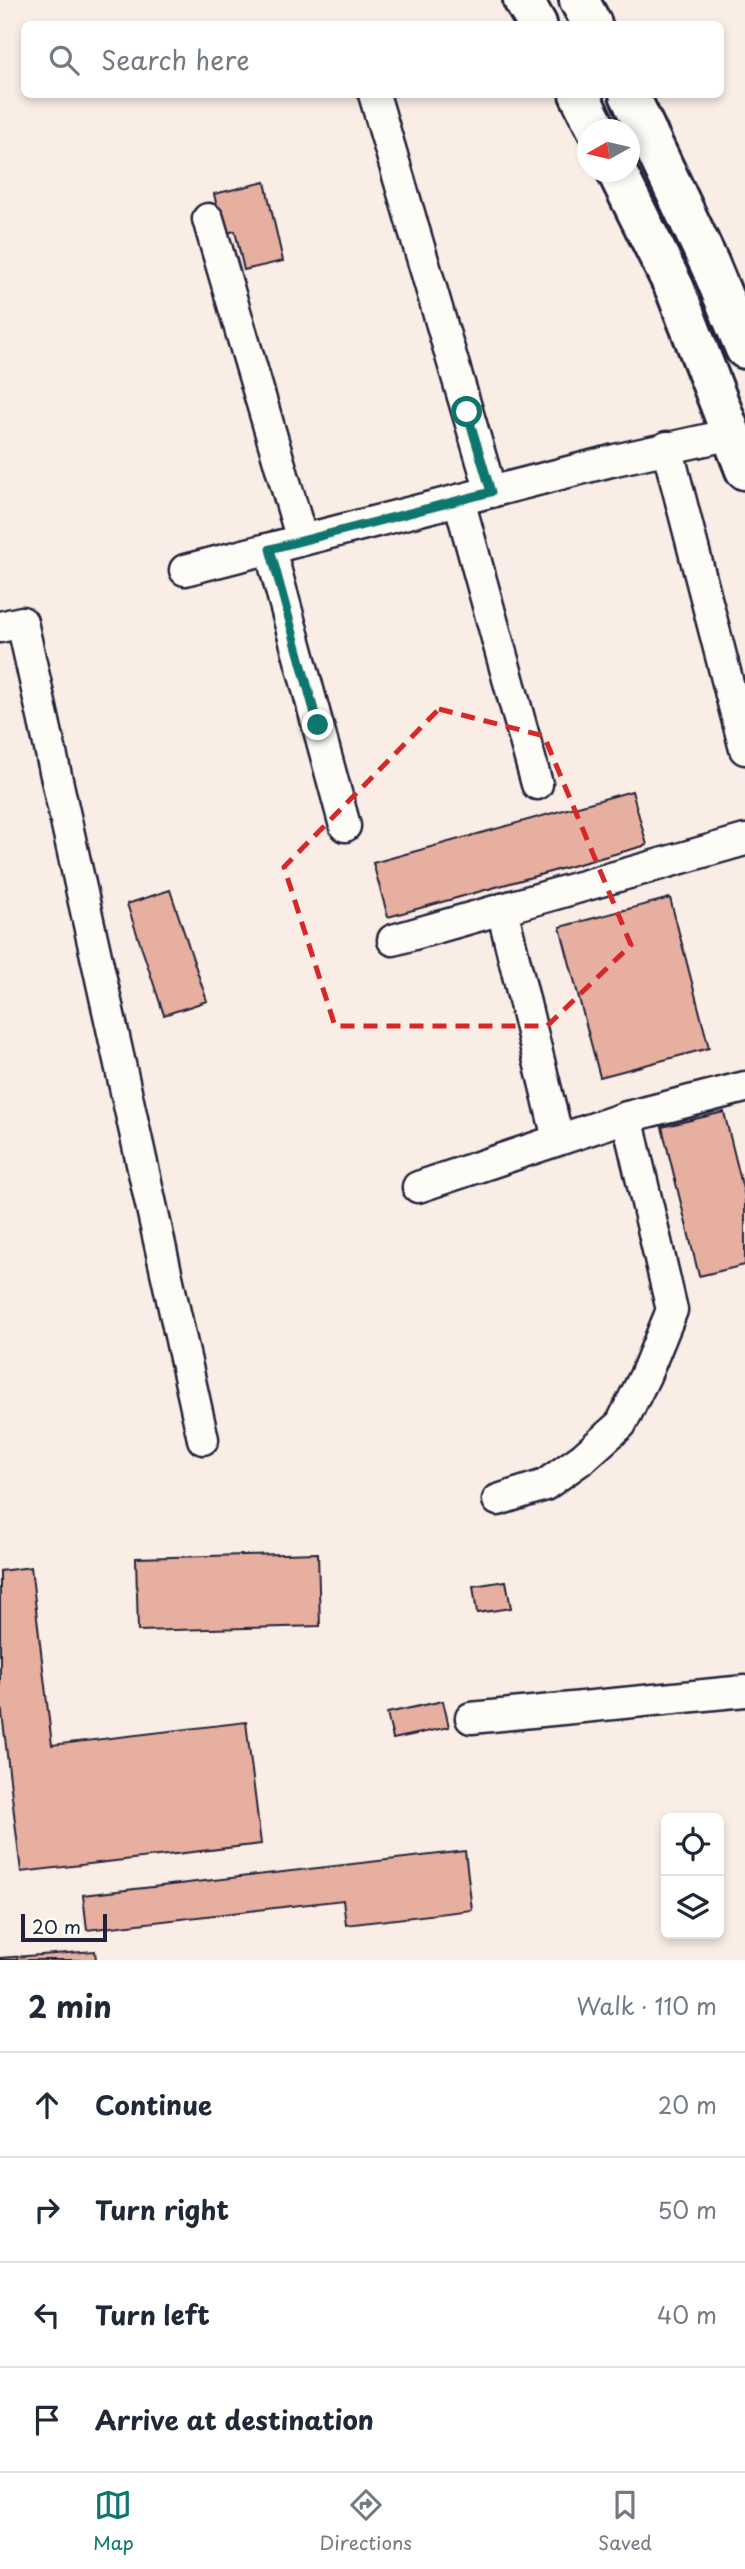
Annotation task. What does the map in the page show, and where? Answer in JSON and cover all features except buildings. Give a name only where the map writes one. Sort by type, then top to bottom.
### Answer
[{"type":"highway","points":[[523,0],[535,21]]},
{"type":"highway","points":[[579,0],[590,21]]},
{"type":"highway","points":[[581,98],[592,119]]},
{"type":"highway","points":[[631,98],[710,265],[745,349]]},
{"type":"highway","points":[[622,182],[675,289],[745,470]]},
{"type":"lane","points":[[375,98],[491,492]]},
{"type":"lane","points":[[208,219],[302,540]]},
{"type":"lane","points":[[185,570],[667,447],[732,434]]},
{"type":"lane","points":[[667,447],[745,750]]},
{"type":"lane","points":[[458,500],[537,784]]},
{"type":"lane","points":[[270,549],[345,826]]},
{"type":"lane","points":[[0,627],[22,622],[202,1439]]},
{"type":"lane","points":[[393,940],[745,840]]},
{"type":"lane","points":[[502,909],[558,1139]]},
{"type":"lane","points":[[418,1187],[627,1117],[745,1087]]},
{"type":"lane","points":[[498,1500],[545,1485],[583,1458],[621,1424],[645,1376],[672,1310],[627,1117]]},
{"type":"lane","points":[[471,1718],[745,1691]]},
{"type":"highlighted area","points":[[439,709],[544,736],[631,945],[547,1026],[335,1026],[284,867]]},
{"type":"route","points":[[318,725],[270,549],[491,492],[467,412]]}]
